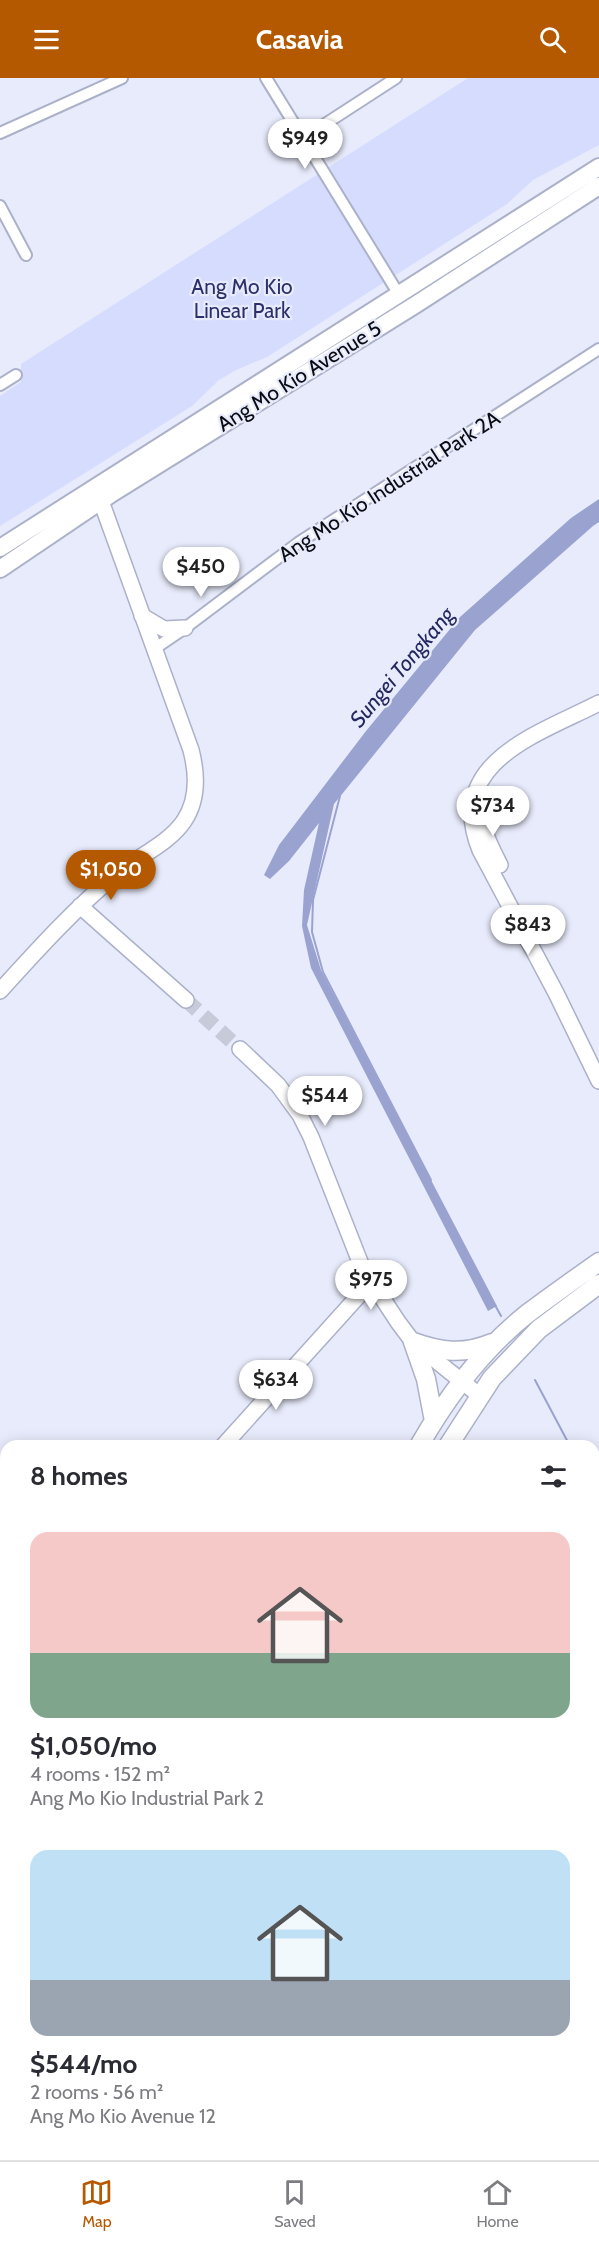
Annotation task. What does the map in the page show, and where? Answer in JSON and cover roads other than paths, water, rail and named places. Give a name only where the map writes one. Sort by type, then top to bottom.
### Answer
[{"type":"highway","points":[[423,1440],[434,1421],[476,1363],[497,1341],[526,1315],[599,1262]]},
{"type":"highway","points":[[452,1440],[492,1378],[539,1329],[599,1284]]},
{"type":"highway","points":[[412,1342],[435,1350],[463,1352],[476,1350],[497,1341]]},
{"type":"highway","points":[[412,1342],[426,1379],[434,1421]]},
{"type":"main road","name":"Ang Mo Kio Avenue 5","points":[[0,569],[97,495],[332,336],[599,167]]},
{"type":"main road","name":"Ang Mo Kio Avenue 5","points":[[0,549],[97,495],[351,345],[599,186]]},
{"type":"main road","points":[[332,336],[338,341],[351,345]]},
{"type":"street","points":[[0,133],[122,78]]},
{"type":"street","points":[[266,78],[398,293]]},
{"type":"street","points":[[302,139],[396,78]]},
{"type":"street","points":[[0,206],[26,255]]},
{"type":"street","name":"Ang Mo Kio Industrial Park 2A","points":[[154,649],[298,543],[599,349]]},
{"type":"street","points":[[0,385],[16,375]]},
{"type":"street","points":[[0,991],[80,906],[120,871],[175,833],[186,819],[194,798],[195,779],[191,750],[97,495]]},
{"type":"street","points":[[142,616],[164,629],[185,628]]},
{"type":"street","points":[[599,703],[513,747],[488,768],[477,788],[472,822],[480,849],[556,993],[599,1081]]},
{"type":"street","points":[[599,711],[515,754],[494,773],[484,789],[481,803],[486,838],[599,1059]]},
{"type":"street","points":[[80,906],[186,1000]]},
{"type":"street","points":[[240,1048],[279,1085],[300,1115],[311,1137],[362,1267],[412,1342],[480,1396]]},
{"type":"street","points":[[228,1440],[371,1282]]},
{"type":"waterway","points":[[340,796],[313,900],[312,932],[323,972],[431,1180]]},
{"type":"waterway","points":[[495,1305],[501,1316]]},
{"type":"waterway","points":[[535,1380],[567,1440]]},
{"type":"tunnel","points":[[186,1000],[240,1049]]},
{"type":"park label","name":"Ang Mo Kio Linear Park","points":[[242,298]]},
{"type":"water label","name":"Sungei Tongkang","points":[[402,667]]}]
